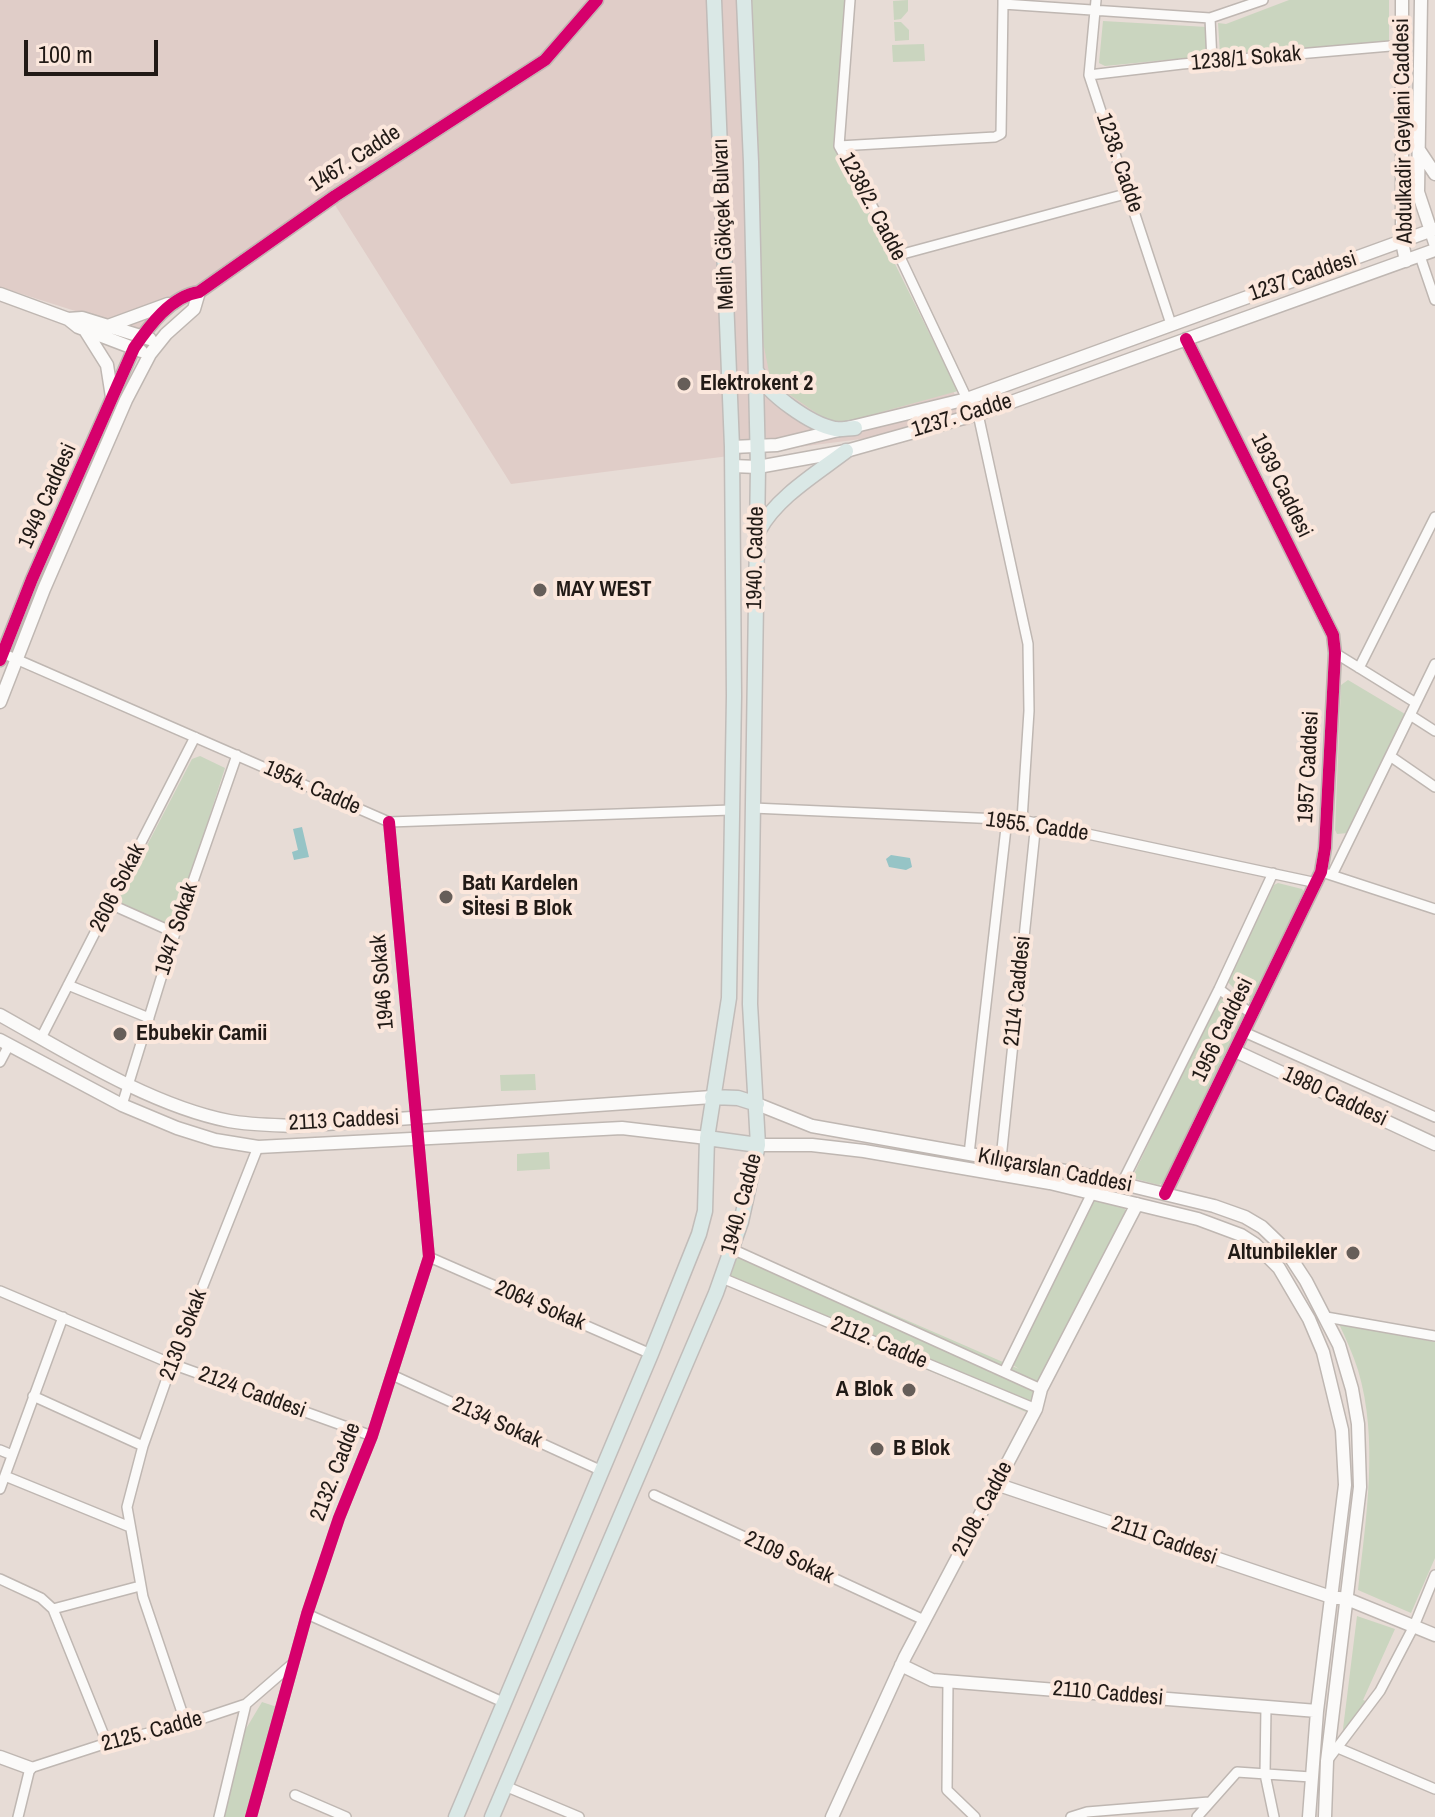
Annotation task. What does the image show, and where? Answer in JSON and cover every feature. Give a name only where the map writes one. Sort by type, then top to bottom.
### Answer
[{"type":"main road","name":"Melih Gökçek Bulvarı","points":[[714,0],[732,447]]},
{"type":"main road","name":"Melih Gökçek Bulvarı","points":[[744,0],[757,447]]},
{"type":"main road","points":[[755,369],[762,382],[776,396],[816,421],[835,429],[855,428]]},
{"type":"main road","name":"1940. Cadde","points":[[456,1817],[699,1234],[707,1184],[707,1138],[712,1097],[729,998],[734,696],[732,447]]},
{"type":"main road","name":"1940. Cadde","points":[[493,1817],[722,1278],[749,1193],[758,1145],[750,1004],[757,447]]},
{"type":"main road","points":[[756,534],[766,516],[846,451]]},
{"type":"main road","points":[[712,1097],[738,1098],[757,1104]]},
{"type":"main road","points":[[707,1138],[758,1145]]},
{"type":"street","name":"1467. Cadde","points":[[138,342],[175,301],[199,292],[335,196],[545,60],[597,0]]},
{"type":"street","name":"1238/2. Cadde","points":[[850,0],[839,146],[899,255],[967,399]]},
{"type":"street","points":[[839,146],[995,137],[1001,134],[1003,2],[1095,5],[1210,18],[1263,0]]},
{"type":"street","name":"Abdulkadir Geylani Caddesi","points":[[1402,0],[1402,242],[1406,261]]},
{"type":"street","name":"Abdulkadir Geylani Caddesi","points":[[1421,0],[1418,192],[1433,234]]},
{"type":"street","name":"1238. Cadde","points":[[1095,5],[1089,75],[1171,324]]},
{"type":"street","points":[[1210,18],[1212,62]]},
{"type":"street","name":"1238/1 Sokak","points":[[1089,75],[1402,45]]},
{"type":"street","points":[[1418,149],[1435,174]]},
{"type":"street","points":[[899,255],[1129,193]]},
{"type":"street","name":"1237 Caddesi","points":[[1171,324],[1402,242],[1433,234]]},
{"type":"street","name":"1237 Caddesi","points":[[1186,339],[1435,250]]},
{"type":"street","points":[[1420,256],[1435,300]]},
{"type":"street","name":"1467. Cadde","points":[[150,354],[194,309],[199,292]]},
{"type":"street","points":[[0,294],[68,319],[85,330],[138,342],[159,343]]},
{"type":"street","points":[[108,326],[175,301]]},
{"type":"street","points":[[68,319],[82,318],[108,326],[138,342],[150,354]]},
{"type":"street","name":"1237. Cadde","points":[[732,447],[777,445],[967,399],[1171,324]]},
{"type":"street","points":[[85,330],[107,365],[112,399]]},
{"type":"street","name":"1237. Cadde","points":[[732,466],[758,467],[846,451],[978,414],[1186,339]]},
{"type":"street","name":"1939 Caddesi","points":[[1186,339],[1333,635],[1335,653]]},
{"type":"street","name":"1949 Caddesi","points":[[0,702],[6,657],[32,579],[138,342]]},
{"type":"street","name":"1949 Caddesi","points":[[6,657],[57,560],[126,400],[150,354]]},
{"type":"street","points":[[978,414],[1028,644],[1029,711],[1022,820]]},
{"type":"street","points":[[1359,668],[1435,517]]},
{"type":"street","points":[[1335,653],[1416,703]]},
{"type":"street","name":"1957 Caddesi","points":[[1323,877],[1335,653]]},
{"type":"street","name":"1954. Cadde","points":[[6,657],[389,822],[731,810]]},
{"type":"street","points":[[1323,877],[1390,756],[1435,664]]},
{"type":"street","points":[[1410,715],[1435,731]]},
{"type":"street","name":"2606 Sokak","points":[[41,1038],[195,737]]},
{"type":"street","name":"1947 Sokak","points":[[122,1105],[175,933],[237,755]]},
{"type":"street","points":[[1390,756],[1435,787]]},
{"type":"street","name":"1955. Cadde","points":[[753,808],[1036,822],[1273,873],[1323,877],[1435,909]]},
{"type":"street","name":"2114 Caddesi","points":[[969,1154],[1007,819]]},
{"type":"street","name":"1946 Sokak","points":[[389,822],[418,1139]]},
{"type":"street","name":"2114 Caddesi","points":[[1001,1159],[1036,822]]},
{"type":"street","points":[[1122,1183],[1273,873]]},
{"type":"street","name":"1956 Caddesi","points":[[1165,1194],[1323,877]]},
{"type":"street","points":[[110,904],[175,933]]},
{"type":"street","points":[[68,985],[149,1018]]},
{"type":"street","points":[[1219,989],[1253,1015]]},
{"type":"street","name":"2113 Caddesi","points":[[0,1015],[129,1084],[190,1110],[254,1124],[297,1126],[712,1097]]},
{"type":"street","points":[[1244,1032],[1435,1117]]},
{"type":"street","points":[[0,1062],[4,1042]]},
{"type":"street","name":"2113 Caddesi","points":[[4,1042],[122,1105],[203,1136],[258,1147],[622,1128],[707,1138]]},
{"type":"street","name":"1980 Caddesi","points":[[1235,1051],[1435,1144]]},
{"type":"street","name":"Kılıçarslan Caddesi","points":[[757,1104],[812,1126],[1122,1183],[1214,1206],[1262,1227],[1294,1260],[1339,1345],[1358,1424],[1360,1487],[1327,1761],[1325,1817]]},
{"type":"street","name":"2132. Cadde","points":[[251,1817],[307,1614],[339,1518],[372,1436],[429,1257],[418,1139]]},
{"type":"street","name":"Kılıçarslan Caddesi","points":[[758,1145],[812,1145],[864,1151],[1050,1183],[1210,1222],[1255,1244],[1279,1268],[1309,1319],[1323,1352],[1342,1430],[1345,1459],[1345,1485],[1317,1711],[1309,1817]]},
{"type":"street","name":"2130 Sokak","points":[[186,1724],[140,1586],[127,1507],[143,1446],[172,1364],[258,1147]]},
{"type":"street","points":[[1004,1372],[1092,1193]]},
{"type":"street","name":"2108. Cadde","points":[[832,1817],[901,1665],[1036,1409],[1041,1389],[1137,1204]]},
{"type":"street","name":"2112. Cadde","points":[[732,1249],[1041,1389]]},
{"type":"street","name":"2064 Sokak","points":[[429,1257],[651,1354]]},
{"type":"street","name":"2112. Cadde","points":[[722,1278],[1036,1409]]},
{"type":"street","name":"2124 Caddesi","points":[[0,1291],[172,1364],[372,1436]]},
{"type":"street","points":[[0,1489],[63,1317]]},
{"type":"street","points":[[1326,1317],[1435,1336]]},
{"type":"street","name":"2134 Sokak","points":[[392,1375],[602,1471]]},
{"type":"street","points":[[33,1396],[143,1446]]},
{"type":"street","points":[[0,1450],[12,1455]]},
{"type":"street","points":[[5,1476],[130,1527]]},
{"type":"street","name":"2111 Caddesi","points":[[996,1484],[1331,1597],[1347,1599],[1435,1635]]},
{"type":"street","name":"2109 Sokak","points":[[654,1495],[924,1620]]},
{"type":"street","points":[[1327,1761],[1380,1691],[1435,1578]]},
{"type":"street","points":[[0,1579],[41,1598],[53,1609],[107,1743]]},
{"type":"street","points":[[53,1609],[140,1586]]},
{"type":"street","points":[[307,1614],[505,1703]]},
{"type":"street","name":"2125. Cadde","points":[[30,1768],[246,1704],[291,1665]]},
{"type":"street","name":"2110 Caddesi","points":[[901,1665],[930,1679],[948,1681],[1317,1711]]},
{"type":"street","points":[[948,1681],[947,1790],[975,1817]]},
{"type":"street","points":[[219,1817],[246,1704]]},
{"type":"street","points":[[1266,1707],[1265,1774],[1274,1817]]},
{"type":"street","points":[[1338,1748],[1435,1789]]},
{"type":"street","points":[[0,1757],[30,1768],[18,1817]]},
{"type":"street","points":[[1197,1817],[1234,1774],[1311,1777]]},
{"type":"street","points":[[505,1786],[579,1817]]},
{"type":"street","points":[[295,1795],[346,1817]]},
{"type":"street","points":[[1071,1817],[1087,1812],[1209,1802]]},
{"type":"shaded area","points":[[0,0],[848,0],[831,147],[970,425],[511,484],[335,205],[141,332],[0,287]]},
{"type":"green space","points":[[747,0],[846,0],[838,149],[958,391],[845,422],[828,421],[771,382],[763,342]]},
{"type":"green space","points":[[908,0],[908,11],[901,19],[894,20],[893,1]]},
{"type":"green space","points":[[1289,0],[1389,0],[1389,42],[1220,54],[1218,23],[1226,24]]},
{"type":"green space","points":[[1103,21],[1207,27],[1207,56],[1105,66],[1099,63]]},
{"type":"green space","points":[[894,22],[901,22],[909,30],[909,40],[895,41]]},
{"type":"green space","points":[[924,44],[925,61],[893,62],[892,45]]},
{"type":"green space","points":[[1348,680],[1405,714],[1405,720],[1348,833],[1337,834],[1341,685]]},
{"type":"green space","points":[[200,756],[225,768],[174,927],[117,903],[192,759]]},
{"type":"green space","points":[[1278,883],[1302,889],[1305,893],[1252,1002],[1245,1000],[1227,981],[1274,885]]},
{"type":"green space","points":[[1223,997],[1244,1015],[1244,1019],[1164,1182],[1159,1185],[1132,1178],[1218,998]]},
{"type":"green space","points":[[535,1074],[536,1090],[501,1091],[500,1075]]},
{"type":"green space","points":[[549,1152],[550,1169],[517,1171],[517,1154]]},
{"type":"green space","points":[[1091,1199],[1123,1206],[1128,1215],[1040,1378],[1033,1415],[724,1283],[738,1247],[1019,1369],[1010,1363]]},
{"type":"green space","points":[[1339,1324],[1435,1342],[1435,1558],[1411,1613],[1358,1590],[1369,1479],[1368,1424],[1358,1370]]},
{"type":"green space","points":[[1357,1616],[1395,1629],[1363,1700],[1368,1702],[1342,1737]]},
{"type":"green space","points":[[262,1702],[277,1707],[245,1817],[223,1817],[244,1732]]},
{"type":"water","points":[[302,827],[309,857],[294,860],[292,852],[298,850],[293,829]]},
{"type":"water","points":[[891,855],[910,858],[912,867],[906,870],[889,867],[886,859]]},
{"type":"cycle path","points":[[0,660],[32,579],[134,348],[154,322],[179,299],[199,292],[335,196],[545,60],[597,0]]},
{"type":"cycle path","points":[[1165,1194],[1321,872],[1325,848],[1335,653],[1333,635],[1186,339]]},
{"type":"cycle path","points":[[251,1817],[307,1614],[339,1518],[372,1436],[429,1257],[389,822]]},
{"type":"place","name":"Elektrokent 2","points":[[684,384]]},
{"type":"place","name":"MAY WEST","points":[[540,590]]},
{"type":"place","name":"Batı Kardelen Sİtesi B Blok","points":[[446,897]]},
{"type":"place","name":"Ebubekir Camii","points":[[120,1034]]},
{"type":"place","name":"Altunbilekler","points":[[1353,1253]]},
{"type":"place","name":"A Blok","points":[[909,1390]]},
{"type":"place","name":"B Blok","points":[[877,1449]]}]
